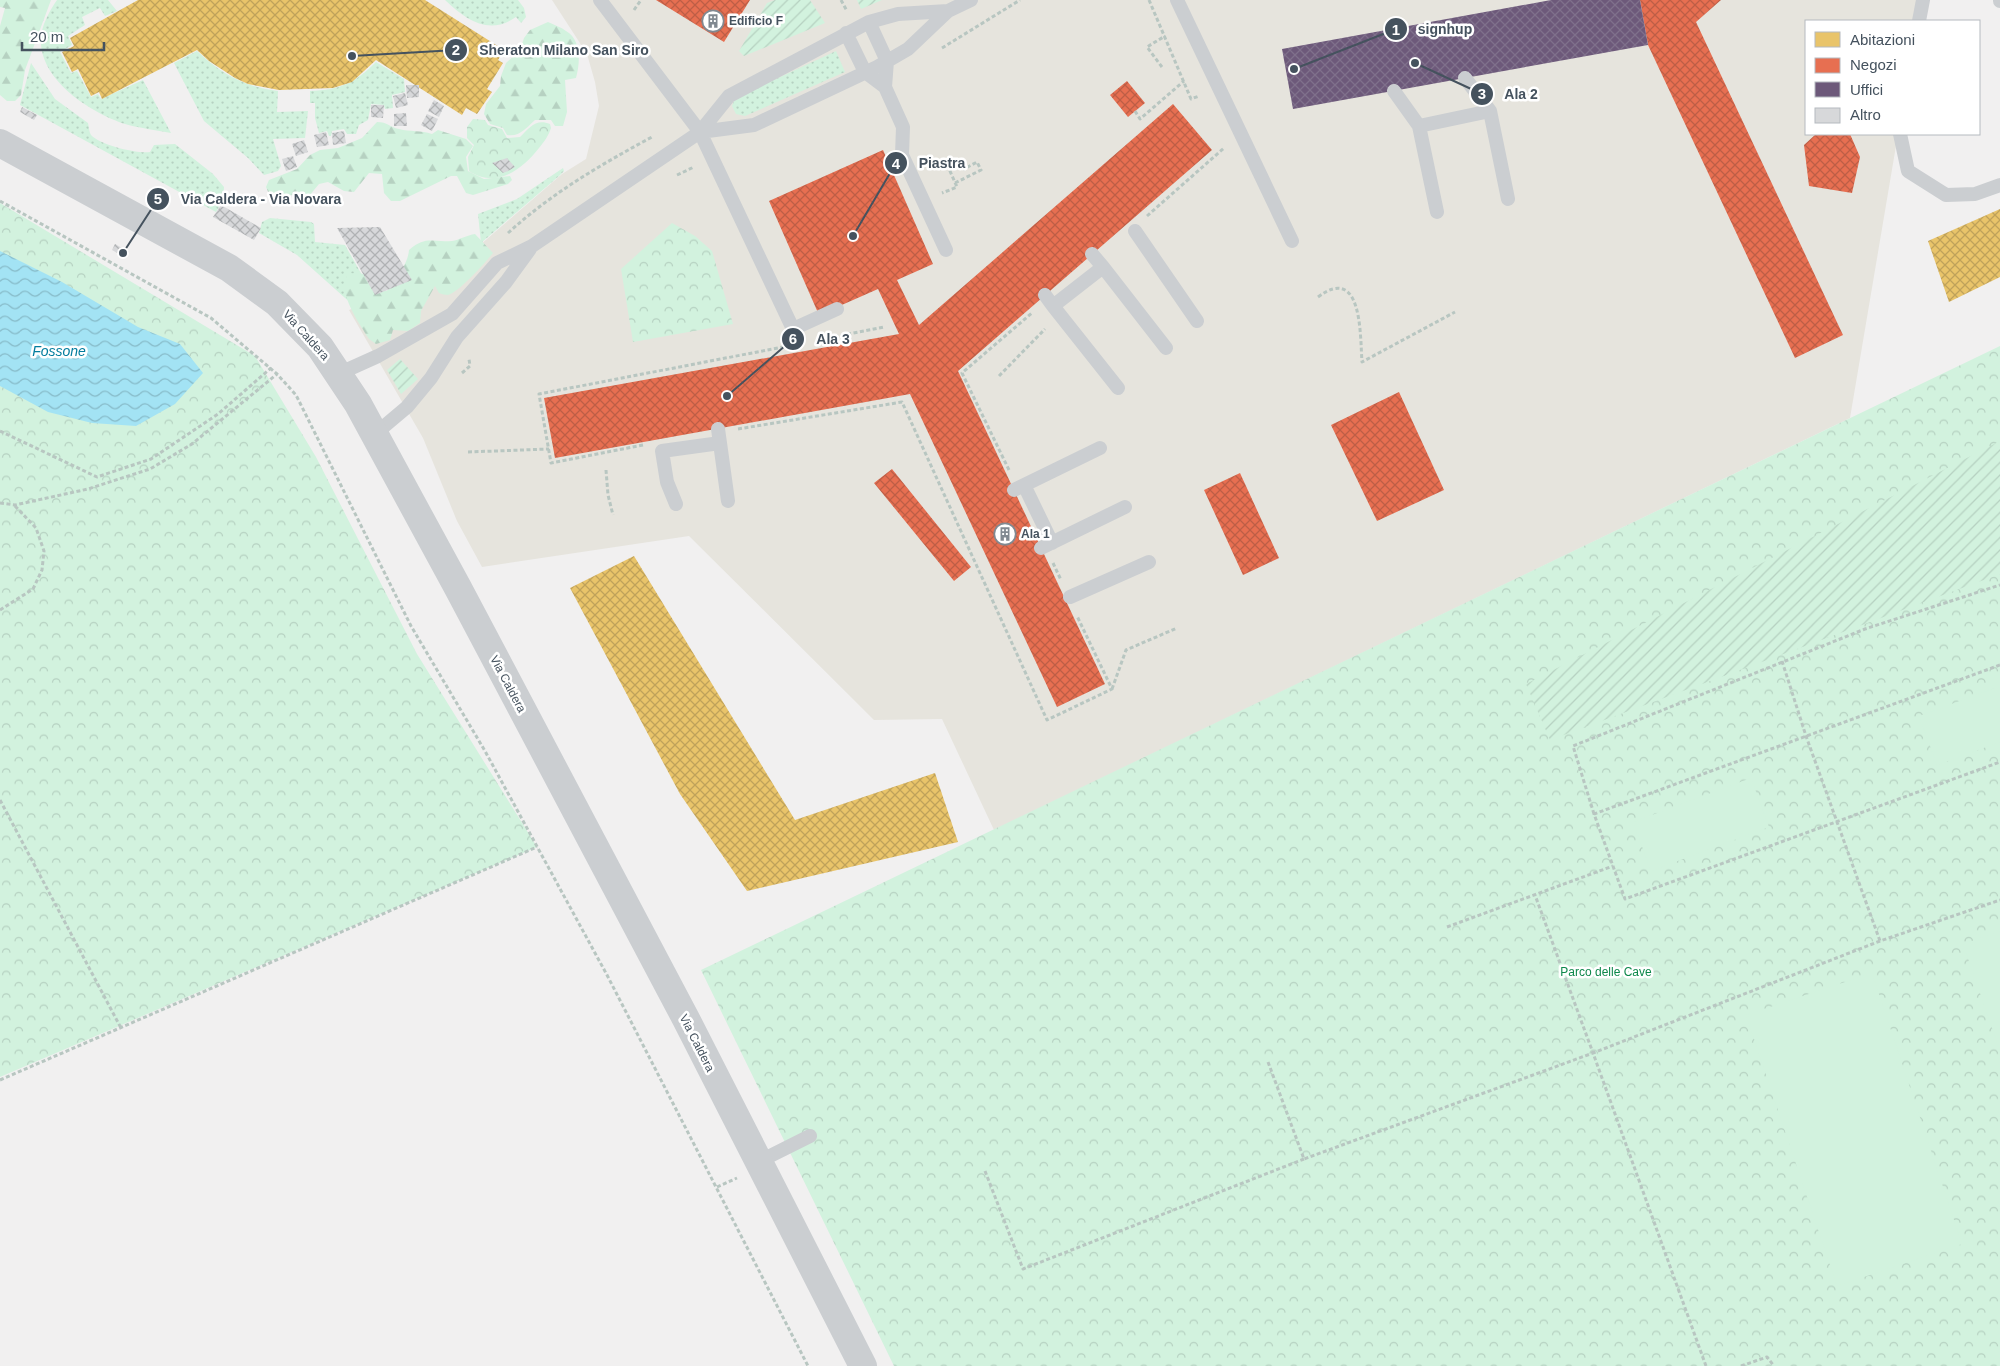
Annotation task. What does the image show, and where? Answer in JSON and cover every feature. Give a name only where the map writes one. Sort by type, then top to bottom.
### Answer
[{"type":"street","name":"Via Caldera","points":[[0,143],[229,268],[277,303],[320,347],[375,434],[686,1019],[750,1169],[863,1366]]},
{"type":"lane","points":[[600,0],[700,132],[794,330],[837,309]]},
{"type":"lane","points":[[700,132],[754,125],[888,61],[908,49],[948,11],[971,0]]},
{"type":"lane","points":[[1177,0],[1292,241]]},
{"type":"lane","points":[[1919,20],[1923,0]]},
{"type":"lane","points":[[338,374],[378,356],[452,314],[497,263],[532,246],[700,132],[729,96],[869,22],[898,14],[948,11]]},
{"type":"lane","points":[[869,22],[888,61],[885,87]]},
{"type":"lane","points":[[846,34],[865,72],[885,87],[903,127],[902,155],[946,250]]},
{"type":"lane","points":[[1465,78],[1490,112],[1508,199]]},
{"type":"lane","points":[[1394,91],[1419,126],[1437,212]]},
{"type":"lane","points":[[1419,126],[1490,112]]},
{"type":"lane","points":[[1900,135],[1908,171],[1946,195],[1975,194],[2000,185]]},
{"type":"lane","points":[[1138,226],[1197,321]]},
{"type":"lane","points":[[375,434],[407,407],[431,378],[458,337],[506,282],[532,246]]},
{"type":"lane","points":[[1092,254],[1166,348]]},
{"type":"lane","points":[[1102,268],[1052,304],[1118,388]]},
{"type":"lane","points":[[676,504],[667,482],[661,444],[719,435],[728,501]]},
{"type":"lane","points":[[1100,448],[1019,488],[1046,546],[1125,507]]},
{"type":"lane","points":[[1072,603],[1149,562]]},
{"type":"lane","points":[[750,1169],[810,1136]]},
{"type":"path","points":[[842,0],[848,14]]},
{"type":"path","points":[[934,53],[1020,0]]},
{"type":"path","points":[[1149,0],[1191,99],[1202,94]]},
{"type":"path","points":[[1162,67],[1147,46],[1164,36]]},
{"type":"path","points":[[1134,112],[1140,119],[1184,81]]},
{"type":"path","points":[[1138,226],[1225,149],[1221,140]]},
{"type":"path","points":[[955,182],[981,170],[977,162],[964,169],[959,159]]},
{"type":"path","points":[[677,176],[695,167]]},
{"type":"path","points":[[0,201],[211,318],[271,368],[296,395],[411,626],[485,751],[608,975],[808,1366]]},
{"type":"path","points":[[1318,297],[1329,289],[1339,288],[1351,293],[1357,303],[1362,362],[1455,312]]},
{"type":"path","points":[[998,376],[1052,304]]},
{"type":"path","points":[[1019,488],[962,372],[1052,304]]},
{"type":"path","points":[[826,338],[884,327]]},
{"type":"path","points":[[661,444],[552,463],[539,394],[788,346]]},
{"type":"path","points":[[462,373],[470,366],[468,350]]},
{"type":"path","points":[[0,431],[97,477],[151,459],[218,414],[271,368]]},
{"type":"path","points":[[0,503],[15,505],[88,489],[150,469],[192,444],[277,374]]},
{"type":"path","points":[[719,435],[902,402],[1047,720],[1112,689],[1126,650],[1177,628]]},
{"type":"path","points":[[468,452],[549,449]]},
{"type":"path","points":[[606,470],[608,495],[613,515]]},
{"type":"path","points":[[0,610],[33,589],[42,570],[44,551],[36,528],[15,505]]},
{"type":"path","points":[[1046,546],[1062,582]]},
{"type":"path","points":[[2000,586],[1865,629],[1573,746],[1594,814],[1625,899],[2000,762]]},
{"type":"path","points":[[1072,603],[1112,689]]},
{"type":"path","points":[[1782,661],[1806,736],[1880,941]]},
{"type":"path","points":[[1594,814],[2000,665]]},
{"type":"path","points":[[0,800],[120,1028]]},
{"type":"path","points":[[0,1080],[537,848]]},
{"type":"path","points":[[1447,927],[1613,866]]},
{"type":"path","points":[[1535,895],[1706,1366]]},
{"type":"path","points":[[985,1171],[1023,1270],[1304,1159],[1593,1053],[1880,941],[2000,900]]},
{"type":"path","points":[[1268,1062],[1304,1159]]},
{"type":"path","points":[[717,1187],[750,1169]]},
{"type":"path","points":[[1741,1366],[1766,1357],[1774,1366]]},
{"type":"shaded area","points":[[552,0],[1921,0],[1917,20],[1805,20],[1805,135],[1898,135],[1850,418],[994,830],[942,719],[874,720],[689,536],[482,567],[457,521],[423,438],[349,310],[457,265],[562,174],[586,159],[599,106],[587,54]]},
{"type":"green space","points":[[0,0],[51,0],[25,70],[21,95],[15,101],[7,101],[0,95],[0,26],[5,8],[0,7]]},
{"type":"green space","points":[[57,0],[108,0],[117,11],[105,16],[100,8],[82,17],[85,25],[68,36],[72,45],[60,52],[71,73],[77,71],[91,97],[98,94],[101,99],[143,80],[171,133],[125,124],[112,119],[83,103],[58,81],[48,68],[43,54],[41,39],[44,24]]},
{"type":"green space","points":[[445,0],[518,0],[524,8],[526,17],[521,23],[516,17],[506,23],[487,25],[478,23],[461,14]]},
{"type":"green space","points":[[775,0],[810,0],[825,23],[744,56],[739,51],[767,3]]},
{"type":"green space","points":[[857,0],[882,0],[861,9]]},
{"type":"green space","points":[[548,22],[562,28],[571,35],[575,40],[579,53],[576,78],[565,80],[567,112],[563,126],[555,126],[551,120],[535,120],[516,135],[507,135],[503,128],[490,124],[484,114],[486,104],[500,86],[501,76],[506,63],[520,50],[524,38],[530,30]]},
{"type":"green space","points":[[197,51],[224,73],[244,83],[278,91],[277,112],[308,111],[305,138],[273,139],[281,166],[278,171],[264,175],[248,158],[204,121],[174,63]]},
{"type":"green space","points":[[836,51],[845,72],[745,116],[736,114],[732,106],[735,98]]},
{"type":"green space","points":[[376,62],[404,79],[405,92],[392,95],[393,108],[385,109],[384,105],[371,104],[368,120],[359,125],[356,134],[347,134],[344,129],[332,131],[331,136],[329,136],[327,131],[319,133],[315,118],[315,103],[310,103],[310,91],[330,89],[346,84],[361,75]]},
{"type":"green space","points":[[31,63],[55,99],[88,123],[90,134],[96,139],[119,148],[137,152],[150,152],[154,145],[175,144],[213,174],[224,187],[223,205],[220,205],[216,212],[20,105]]},
{"type":"green space","points":[[473,119],[485,120],[488,125],[502,129],[507,138],[520,137],[530,127],[541,122],[550,124],[551,128],[543,143],[525,163],[508,174],[489,178],[469,171],[468,157],[474,145],[467,138],[467,127]]},
{"type":"green space","points":[[377,122],[403,130],[432,134],[438,130],[466,139],[473,146],[466,157],[468,171],[484,179],[510,176],[512,180],[508,184],[473,195],[466,193],[457,176],[451,176],[400,201],[391,201],[384,193],[382,174],[369,173],[354,192],[344,191],[328,182],[319,184],[309,196],[269,194],[266,187],[269,180],[297,169],[310,155],[320,150],[338,148],[362,138]]},
{"type":"green space","points":[[563,168],[564,171],[559,176],[481,243],[478,214],[517,199]]},
{"type":"green space","points":[[0,203],[255,356],[316,457],[417,654],[537,847],[0,1077]]},
{"type":"green space","points":[[270,218],[311,222],[314,224],[315,242],[345,245],[375,298],[354,306],[297,255],[259,233],[262,222]]},
{"type":"green space","points":[[672,223],[695,236],[712,251],[733,324],[633,342],[621,269]]},
{"type":"green space","points":[[475,234],[493,253],[472,277],[448,295],[439,293],[435,286],[421,311],[420,323],[408,331],[393,330],[390,340],[376,344],[369,339],[350,307],[347,298],[345,281],[348,273],[366,274],[386,291],[399,283],[409,250],[415,245],[425,241],[452,241]]},
{"type":"green space","name":"Parco delle Cave","points":[[2000,346],[2000,1366],[894,1366],[701,970]]},
{"type":"green space","points":[[400,359],[418,379],[401,394],[387,370]]},
{"type":"green space","points":[[2000,441],[2000,574],[1550,740],[1526,684]]},
{"type":"green space","points":[[2000,686],[2000,742],[1937,765],[1919,716]]},
{"type":"green space","points":[[1751,778],[1769,827],[1651,871],[1633,822]]},
{"type":"green space","points":[[2000,931],[2000,1051],[1963,944]]},
{"type":"green space","points":[[1872,973],[1962,1244],[1837,1286],[1746,1015]]},
{"type":"water","name":"Fossone","points":[[0,251],[62,282],[138,327],[180,344],[203,373],[175,404],[136,426],[92,423],[48,412],[0,386]]},
{"type":"building: Abitazioni","points":[[138,0],[425,0],[504,50],[498,60],[503,63],[487,89],[492,92],[477,114],[466,108],[462,115],[376,60],[352,82],[333,88],[279,90],[248,84],[235,78],[209,61],[197,50],[102,99],[99,92],[91,96],[78,69],[72,72],[62,52],[74,46],[70,38]]},
{"type":"building: Abitazioni","points":[[2000,209],[2000,277],[1949,302],[1928,241]]},
{"type":"building: Abitazioni","points":[[634,556],[795,820],[935,773],[958,842],[747,891],[680,794],[570,588]]},
{"type":"building: Negozi","name":"Edificio F","points":[[656,0],[750,0],[724,42]]},
{"type":"building: Negozi","points":[[1640,0],[1721,0],[1696,22],[1843,335],[1795,358],[1648,45]]},
{"type":"building: Negozi","points":[[1127,81],[1145,103],[1128,117],[1110,95]]},
{"type":"building: Negozi","points":[[1173,104],[1212,150],[958,371],[1105,684],[1057,707],[910,394],[555,458],[544,398],[899,334],[878,289],[819,315],[769,201],[883,150],[933,264],[897,280],[919,325]]},
{"type":"building: Negozi","points":[[1815,135],[1850,135],[1860,157],[1852,193],[1809,186],[1804,145]]},
{"type":"building: Negozi","points":[[1399,392],[1444,490],[1377,521],[1331,425]]},
{"type":"building: Negozi","points":[[892,469],[971,567],[954,581],[874,483]]},
{"type":"building: Negozi","points":[[1240,473],[1279,558],[1243,575],[1204,490]]},
{"type":"building: Uffici","points":[[1551,0],[1640,0],[1648,45],[1293,109],[1282,49]]},
{"type":"building: Altro","points":[[406,85],[419,85],[419,97],[407,98]]},
{"type":"building: Altro","points":[[405,93],[408,105],[396,108],[393,96]]},
{"type":"building: Altro","points":[[434,100],[444,106],[439,117],[428,111]]},
{"type":"building: Altro","points":[[371,105],[384,105],[383,118],[371,117]]},
{"type":"building: Altro","points":[[22,107],[37,115],[34,120],[20,112]]},
{"type":"building: Altro","points":[[406,113],[407,126],[394,126],[394,114]]},
{"type":"building: Altro","points":[[427,114],[438,119],[432,131],[421,125]]},
{"type":"building: Altro","points":[[344,131],[346,143],[333,145],[332,133]]},
{"type":"building: Altro","points":[[326,132],[329,145],[317,147],[314,135]]},
{"type":"building: Altro","points":[[304,140],[308,152],[296,156],[292,144]]},
{"type":"building: Altro","points":[[293,156],[297,167],[286,171],[282,159]]},
{"type":"building: Altro","points":[[507,158],[515,167],[503,173],[492,163]]},
{"type":"building: Altro","points":[[221,205],[261,228],[254,240],[213,217]]},
{"type":"building: Altro","points":[[380,227],[412,280],[375,295],[337,228]]},
{"type":"building: Altro","points":[[115,244],[129,252],[126,258],[112,250]]},
{"type":"place","name":"Edificio F","points":[[713,21]]},
{"type":"place","name":"Sheraton Milano San Siro","points":[[352,56]]},
{"type":"place","name":"Ala 2","points":[[1415,63]]},
{"type":"place","name":"signhup","points":[[1294,69]]},
{"type":"place","name":"Piastra","points":[[853,236]]},
{"type":"place","name":"Via Caldera - Via Novara","points":[[123,253]]},
{"type":"place","name":"Ala 3","points":[[727,396]]},
{"type":"place","name":"Ala 1","points":[[1005,534]]}]
